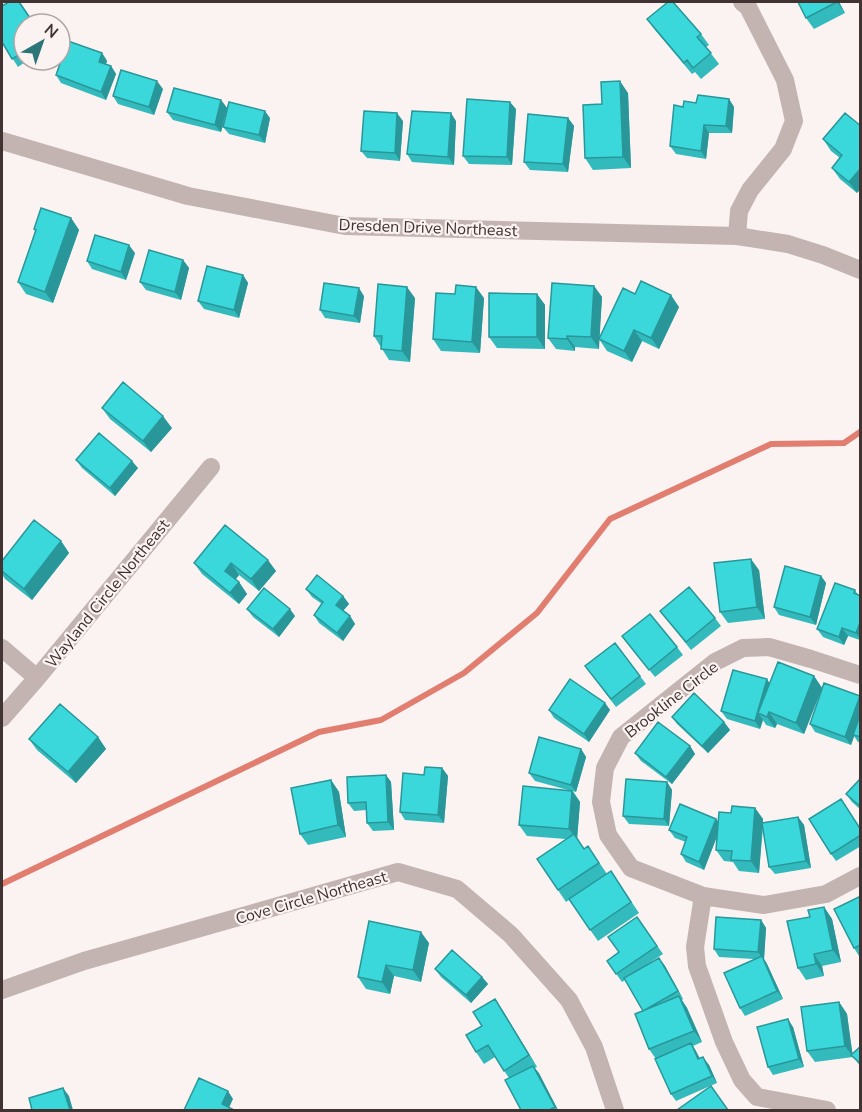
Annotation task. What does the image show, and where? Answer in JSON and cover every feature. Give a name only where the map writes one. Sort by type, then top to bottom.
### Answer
[{"type":"street","points":[[737,236],[739,211],[750,190],[783,149],[794,121],[785,80],[748,7],[742,2]]},
{"type":"street","name":"Dresden Drive Northeast","points":[[2,141],[188,196],[345,226],[737,236],[788,244],[861,270]]},
{"type":"street","name":"Wayland Circle Northeast","points":[[2,718],[211,467]]},
{"type":"street","name":"Brookline Circle","points":[[861,675],[769,647],[743,648],[715,662],[621,737],[605,768],[601,802],[608,835],[631,868],[703,896],[764,905],[826,894],[861,876]]},
{"type":"street","points":[[2,648],[37,678]]},
{"type":"street","name":"Cove Circle Northeast","points":[[2,990],[84,961],[398,872],[457,889],[511,935],[570,1000],[594,1047],[615,1110]]},
{"type":"street","points":[[703,896],[695,947],[696,966],[724,1042],[742,1080],[757,1097],[827,1110]]},
{"type":"building","points":[[9,2],[19,2],[26,12],[12,12],[12,59],[2,42],[2,6]]},
{"type":"building","points":[[668,2],[673,2],[701,34],[697,37],[711,53],[693,68],[687,60],[684,63],[647,19]]},
{"type":"building","points":[[798,2],[837,2],[806,18]]},
{"type":"building","points":[[72,42],[102,53],[99,62],[111,66],[101,92],[56,75],[57,72],[72,72]]},
{"type":"building","points":[[121,70],[157,81],[149,107],[113,96]]},
{"type":"building","points":[[620,81],[623,157],[585,158],[583,105],[602,104],[601,82]]},
{"type":"building","points":[[174,88],[221,100],[215,125],[167,112]]},
{"type":"building","points":[[698,95],[729,99],[726,126],[704,125],[701,151],[670,146],[674,105],[683,107],[684,101],[696,103]]},
{"type":"building","points":[[467,99],[510,102],[507,157],[463,156]]},
{"type":"building","points":[[229,102],[265,111],[259,135],[223,127]]},
{"type":"building","points":[[364,111],[397,113],[395,153],[361,151]]},
{"type":"building","points":[[412,111],[451,113],[448,157],[407,154]]},
{"type":"building","points":[[845,113],[861,126],[861,168],[849,182],[832,168],[842,155],[823,139]]},
{"type":"building","points":[[528,114],[568,118],[563,164],[524,162]]},
{"type":"building","points":[[41,208],[71,218],[45,292],[18,282]]},
{"type":"building","points":[[95,235],[129,245],[121,272],[87,261]]},
{"type":"building","points":[[149,250],[183,260],[175,292],[140,282]]},
{"type":"building","points":[[207,266],[243,275],[234,310],[198,301]]},
{"type":"building","points":[[641,281],[671,295],[651,338],[634,330],[624,351],[599,339],[623,288],[635,294]]},
{"type":"building","points":[[324,283],[359,288],[354,316],[320,310]]},
{"type":"building","points":[[552,283],[594,286],[591,337],[548,338]]},
{"type":"building","points":[[378,284],[407,287],[402,351],[381,349],[382,336],[374,336]]},
{"type":"building","points":[[456,285],[476,287],[472,342],[433,339],[436,293],[455,294]]},
{"type":"building","points":[[489,293],[537,294],[537,337],[489,337]]},
{"type":"building","points":[[123,382],[163,416],[143,441],[102,408]]},
{"type":"building","points":[[99,433],[132,461],[110,488],[76,460]]},
{"type":"building","points":[[34,520],[61,541],[24,589],[2,571],[2,561]]},
{"type":"building","points":[[225,525],[268,560],[251,579],[231,563],[225,571],[239,582],[230,593],[194,563]]},
{"type":"building","points":[[751,559],[757,607],[720,612],[714,563]]},
{"type":"building","points":[[785,566],[821,576],[810,617],[774,607]]},
{"type":"building","points":[[317,575],[343,596],[336,605],[350,616],[337,633],[314,615],[323,602],[306,589]]},
{"type":"building","points":[[835,583],[855,590],[854,593],[861,596],[861,620],[856,633],[842,628],[839,637],[817,629]]},
{"type":"building","points":[[689,587],[715,618],[686,642],[660,611]]},
{"type":"building","points":[[264,588],[290,609],[273,629],[247,609]]},
{"type":"building","points":[[650,614],[677,647],[649,670],[622,636]]},
{"type":"building","points":[[615,643],[640,676],[611,699],[585,666]]},
{"type":"building","points":[[778,662],[814,676],[796,723],[769,712],[767,717],[758,713]]},
{"type":"building","points":[[733,670],[767,679],[755,721],[721,711]]},
{"type":"building","points":[[570,679],[605,703],[584,734],[549,710]]},
{"type":"building","points":[[824,683],[860,696],[845,737],[810,724]]},
{"type":"building","points":[[694,693],[724,722],[702,746],[672,717]]},
{"type":"building","points":[[60,704],[98,737],[68,772],[29,739]]},
{"type":"building","points":[[861,713],[861,737],[853,735]]},
{"type":"building","points":[[658,722],[690,746],[666,777],[635,753]]},
{"type":"building","points":[[539,737],[581,749],[571,785],[529,773]]},
{"type":"building","points":[[425,767],[442,768],[438,815],[400,812],[403,773],[424,775]]},
{"type":"building","points":[[386,775],[388,822],[367,823],[366,802],[348,803],[347,777]]},
{"type":"building","points":[[861,778],[861,807],[846,794]]},
{"type":"building","points":[[626,779],[667,782],[664,819],[623,816]]},
{"type":"building","points":[[331,780],[338,825],[300,834],[291,788]]},
{"type":"building","points":[[523,786],[572,791],[569,829],[519,825]]},
{"type":"building","points":[[841,799],[861,830],[861,835],[831,854],[809,819]]},
{"type":"building","points":[[680,804],[716,819],[699,862],[681,854],[687,837],[669,830]]},
{"type":"building","points":[[732,806],[755,808],[751,861],[731,860],[732,851],[716,850],[719,812],[731,813]]},
{"type":"building","points":[[798,817],[806,861],[769,867],[762,823]]},
{"type":"building","points":[[574,834],[584,849],[588,846],[599,863],[558,890],[537,859]]},
{"type":"building","points":[[611,871],[631,902],[590,930],[569,899]]},
{"type":"building","points":[[861,896],[861,945],[854,948],[834,909]]},
{"type":"building","points":[[824,907],[833,950],[814,954],[816,964],[798,968],[787,921],[810,917],[808,910]]},
{"type":"building","points":[[637,917],[657,946],[616,974],[607,961],[619,952],[608,937]]},
{"type":"building","points":[[716,917],[761,920],[758,952],[714,949]]},
{"type":"building","points":[[369,921],[421,932],[413,970],[386,965],[382,982],[358,977]]},
{"type":"building","points":[[452,950],[482,977],[466,995],[435,969]]},
{"type":"building","points":[[762,956],[777,991],[740,1008],[724,973]]},
{"type":"building","points":[[659,958],[678,991],[643,1011],[624,978]]},
{"type":"building","points":[[679,996],[694,1031],[649,1049],[635,1014]]},
{"type":"building","points":[[495,999],[529,1055],[504,1071],[488,1045],[476,1052],[466,1035],[482,1026],[473,1012]]},
{"type":"building","points":[[839,1002],[845,1046],[807,1051],[801,1007]]},
{"type":"building","points":[[788,1019],[799,1059],[768,1067],[757,1027]]},
{"type":"building","points":[[691,1043],[698,1059],[703,1057],[712,1076],[671,1094],[655,1059]]},
{"type":"building","points":[[861,1046],[861,1064],[851,1055]]},
{"type":"building","points":[[533,1066],[555,1107],[549,1110],[521,1110],[505,1080]]},
{"type":"building","points":[[199,1078],[228,1091],[222,1104],[234,1110],[184,1110]]},
{"type":"building","points":[[711,1086],[728,1110],[677,1110]]},
{"type":"building","points":[[63,1088],[70,1110],[32,1110],[29,1098]]},
{"type":"waterway","points":[[2,884],[319,732],[381,720],[464,673],[537,613],[610,519],[771,444],[844,443],[860,432]]}]
